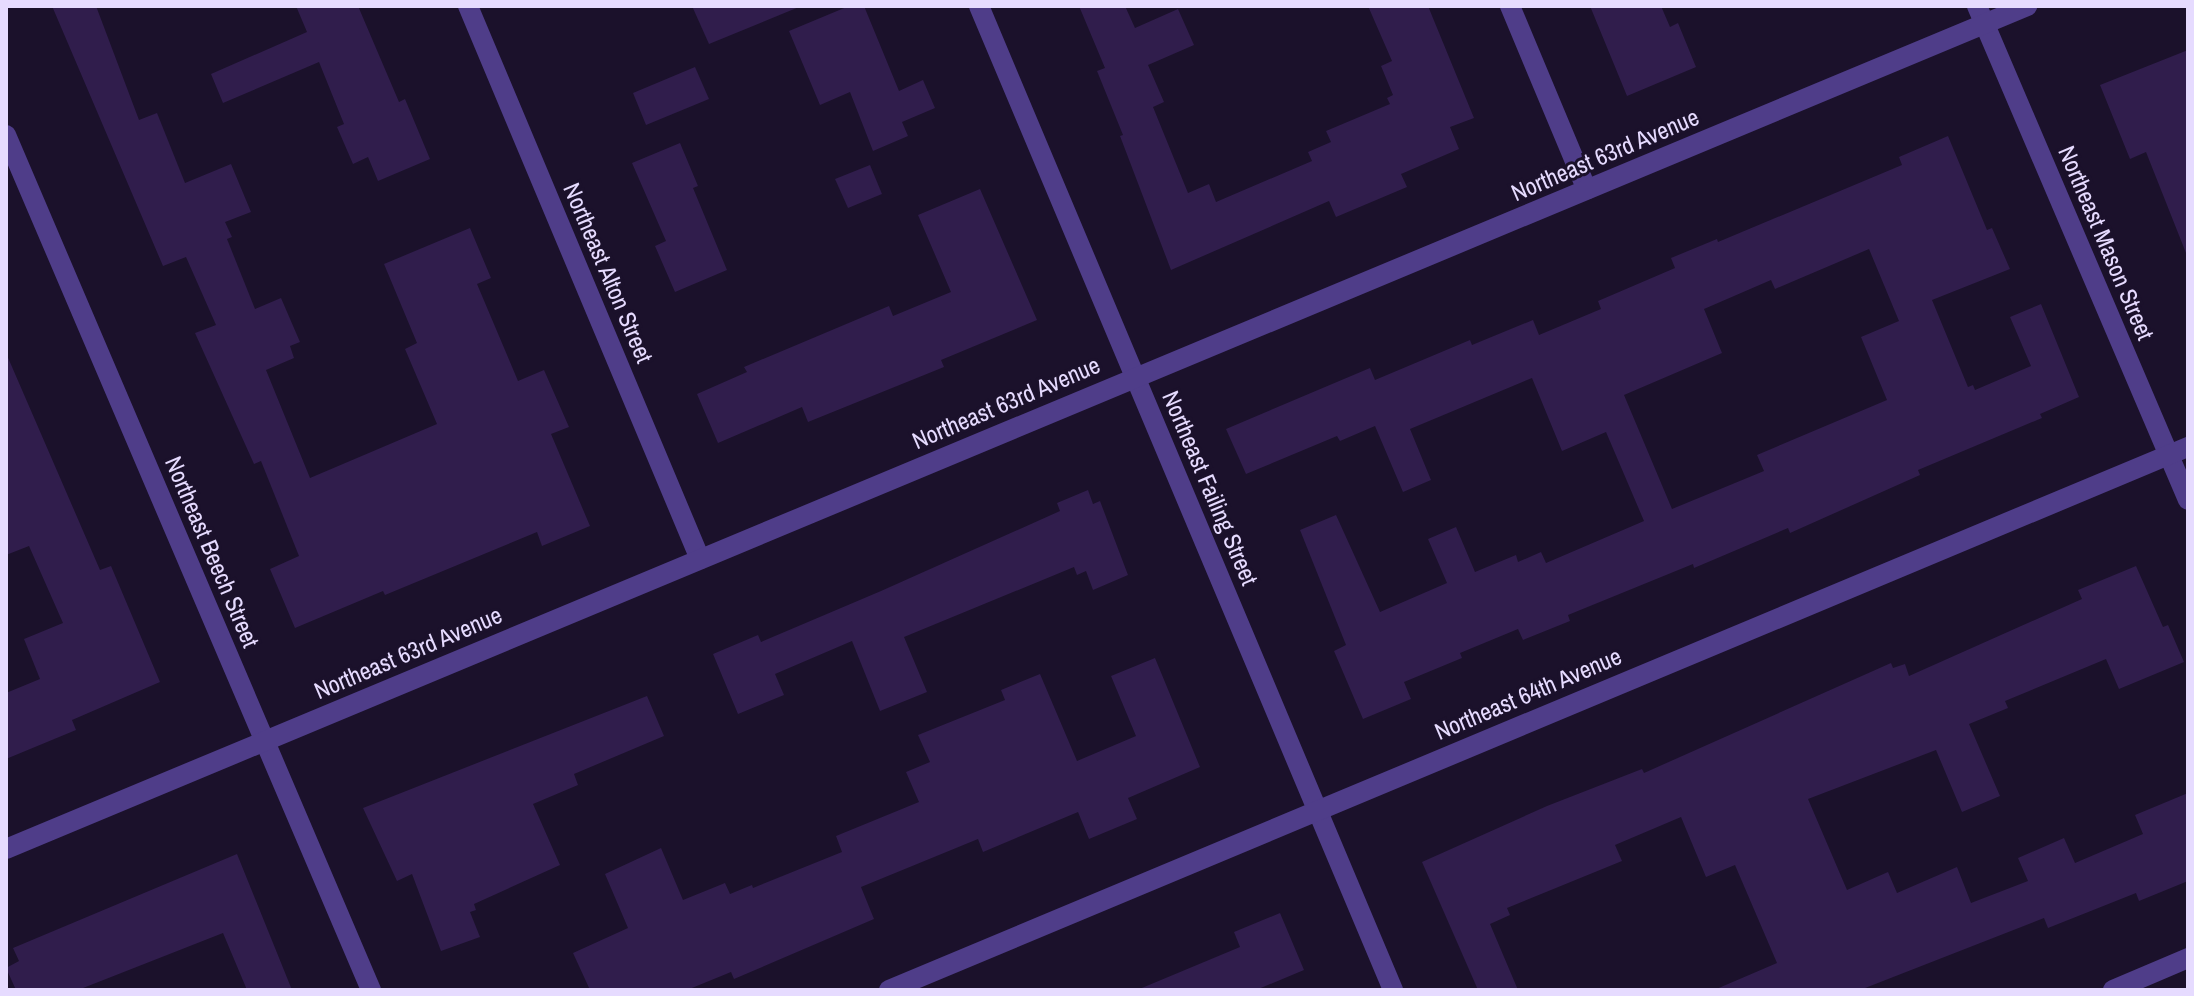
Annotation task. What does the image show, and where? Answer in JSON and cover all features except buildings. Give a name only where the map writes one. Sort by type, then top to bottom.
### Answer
[{"type":"street","name":"Northeast Alton Street","points":[[468,6],[700,559]]},
{"type":"street","name":"Northeast Failing Street","points":[[979,6],[1393,990]]},
{"type":"street","points":[[1510,6],[1587,190]]},
{"type":"street","name":"Northeast 63rd Avenue","points":[[6,849],[1587,190],[1980,15],[2027,6]]},
{"type":"street","name":"Northeast Mason Street","points":[[1980,15],[2188,500]]},
{"type":"street","name":"Northeast Beech Street","points":[[6,135],[371,990]]},
{"type":"street","name":"Northeast 64th Avenue","points":[[889,990],[2188,447]]},
{"type":"street","points":[[2113,990],[2188,958]]}]
